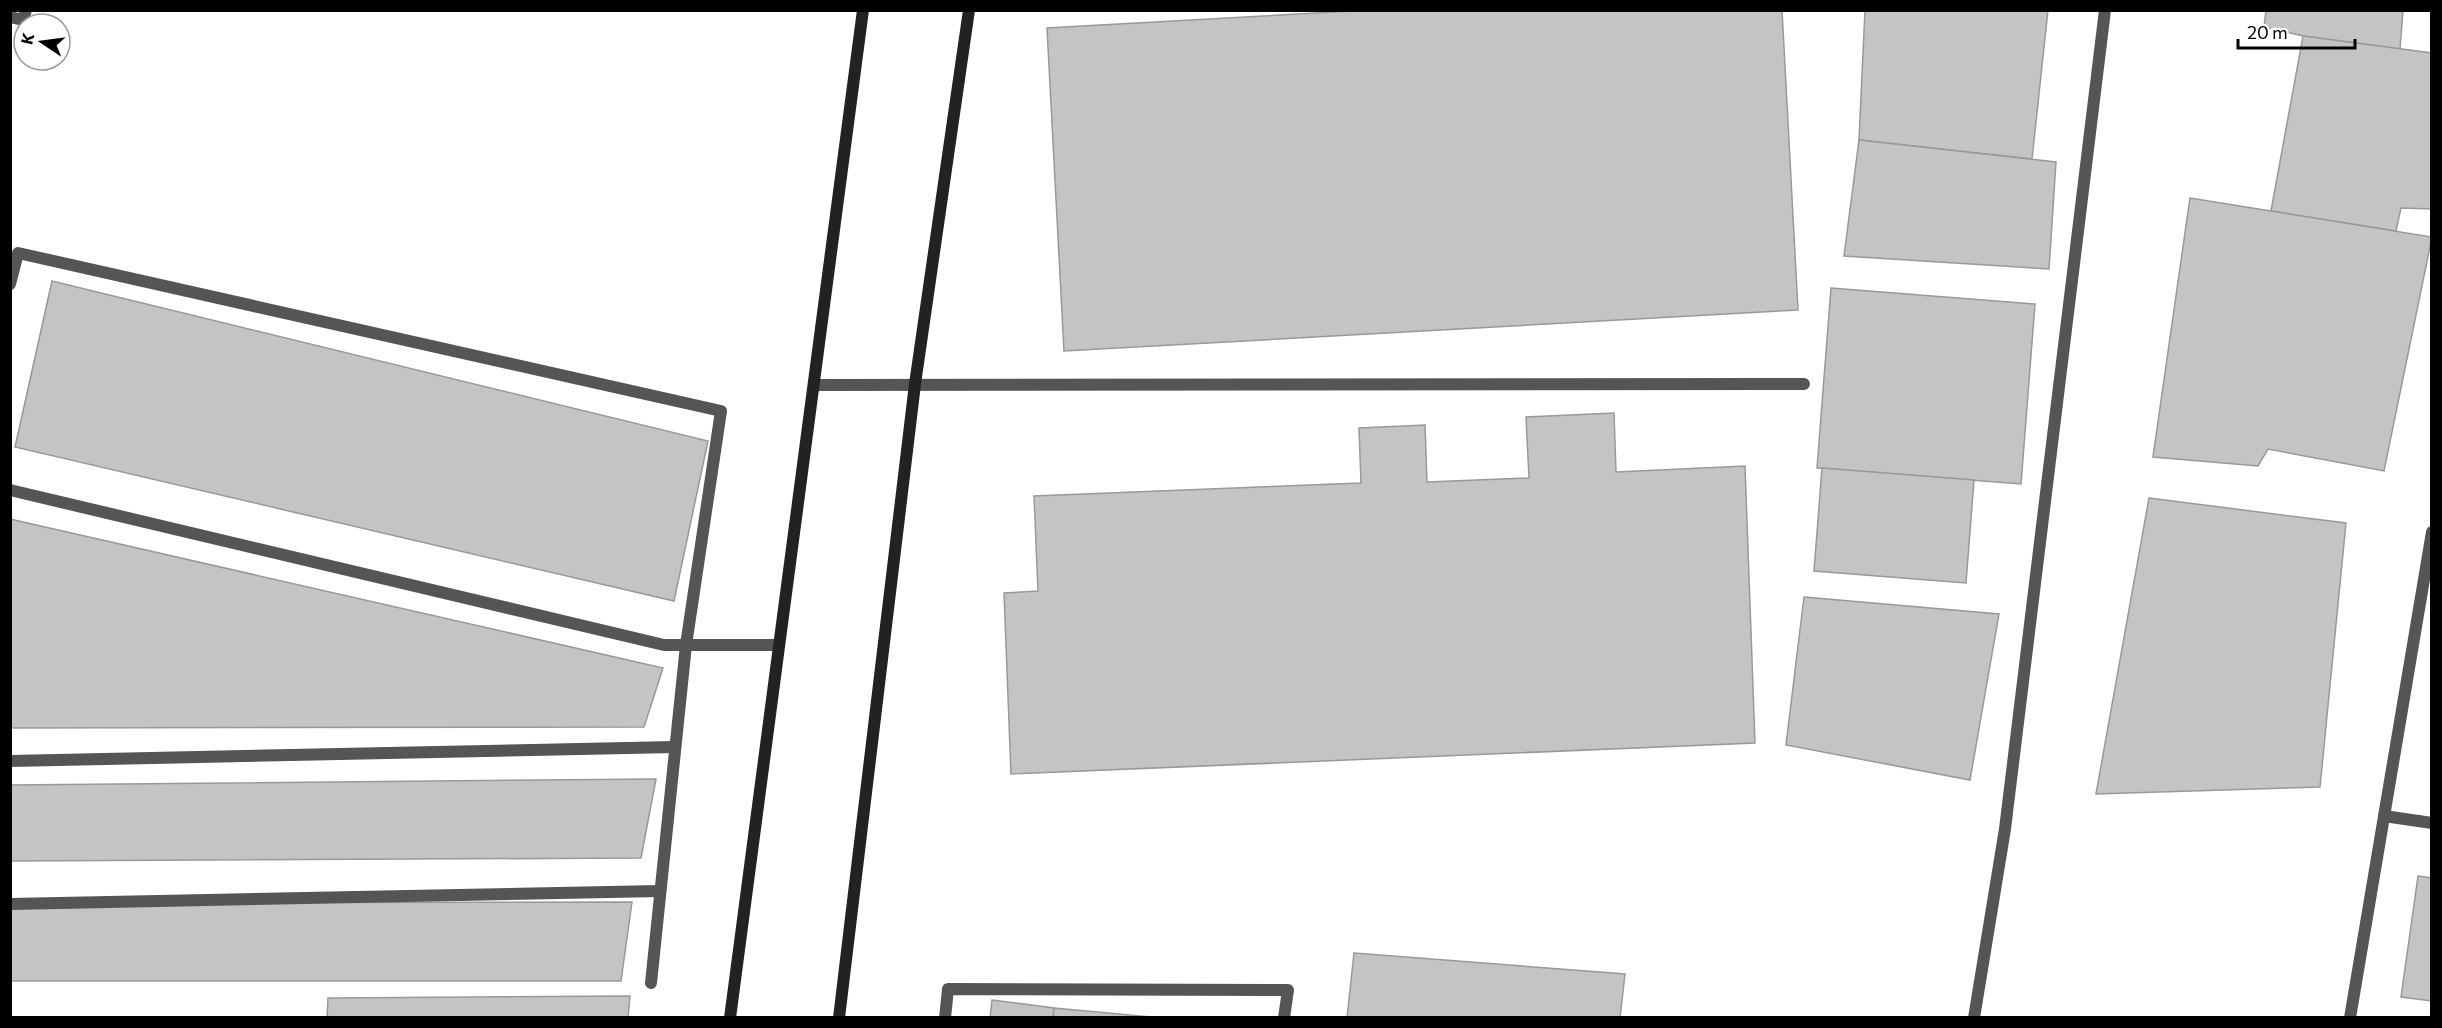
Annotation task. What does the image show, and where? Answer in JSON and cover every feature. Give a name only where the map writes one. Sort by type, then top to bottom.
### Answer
[{"type":"main road","points":[[730,1017],[863,10]]},
{"type":"main road","points":[[839,1017],[915,384],[969,10]]},
{"type":"street","points":[[10,16],[23,20],[26,10]]},
{"type":"street","points":[[1974,1017],[2005,828],[2105,10]]},
{"type":"street","points":[[10,284],[18,253],[721,411],[686,645],[651,982]]},
{"type":"street","points":[[814,385],[1804,384]]},
{"type":"street","points":[[10,490],[664,645],[779,645]]},
{"type":"street","points":[[2350,1017],[2432,532]]},
{"type":"street","points":[[10,761],[675,747]]},
{"type":"street","points":[[2384,816],[2432,823]]},
{"type":"street","points":[[10,904],[660,891]]},
{"type":"street","points":[[945,1017],[948,989],[1288,990],[1284,1017]]},
{"type":"building","points":[[1370,10],[1782,10],[1798,310],[1064,351],[1047,28]]},
{"type":"building","points":[[1865,10],[2048,10],[2032,159],[1859,140]]},
{"type":"building","points":[[2266,10],[2403,10],[2400,49],[2303,36],[2264,27]]},
{"type":"building","points":[[2303,36],[2432,53],[2432,209],[2401,208],[2396,231],[2271,211]]},
{"type":"building","points":[[1859,140],[2056,162],[2049,269],[1844,256]]},
{"type":"building","points":[[2190,198],[2432,237],[2384,471],[2268,449],[2258,466],[2153,457]]},
{"type":"building","points":[[52,281],[708,441],[674,601],[15,447]]},
{"type":"building","points":[[1831,288],[2035,304],[2021,484],[1817,468]]},
{"type":"building","points":[[1614,413],[1616,472],[1745,466],[1755,743],[1011,774],[1004,593],[1038,591],[1034,496],[1361,483],[1359,428],[1425,425],[1427,482],[1529,478],[1526,417]]},
{"type":"building","points":[[1822,468],[1974,480],[1966,583],[1814,571]]},
{"type":"building","points":[[2149,498],[2346,523],[2320,787],[2096,794]]},
{"type":"building","points":[[10,519],[663,668],[644,727],[10,728]]},
{"type":"building","points":[[1804,597],[1999,614],[1970,780],[1786,745]]},
{"type":"building","points":[[656,779],[641,858],[10,861],[10,785]]},
{"type":"building","points":[[2418,876],[2432,878],[2432,1001],[2401,997]]},
{"type":"building","points":[[632,902],[621,981],[10,981],[10,903]]},
{"type":"building","points":[[1354,953],[1625,974],[1620,1018],[1347,1018]]},
{"type":"building","points":[[630,996],[628,1018],[327,1018],[328,998]]},
{"type":"building","points":[[992,1000],[1054,1008],[1053,1018],[990,1018]]},
{"type":"building","points":[[1054,1008],[1162,1018],[1053,1018]]}]
